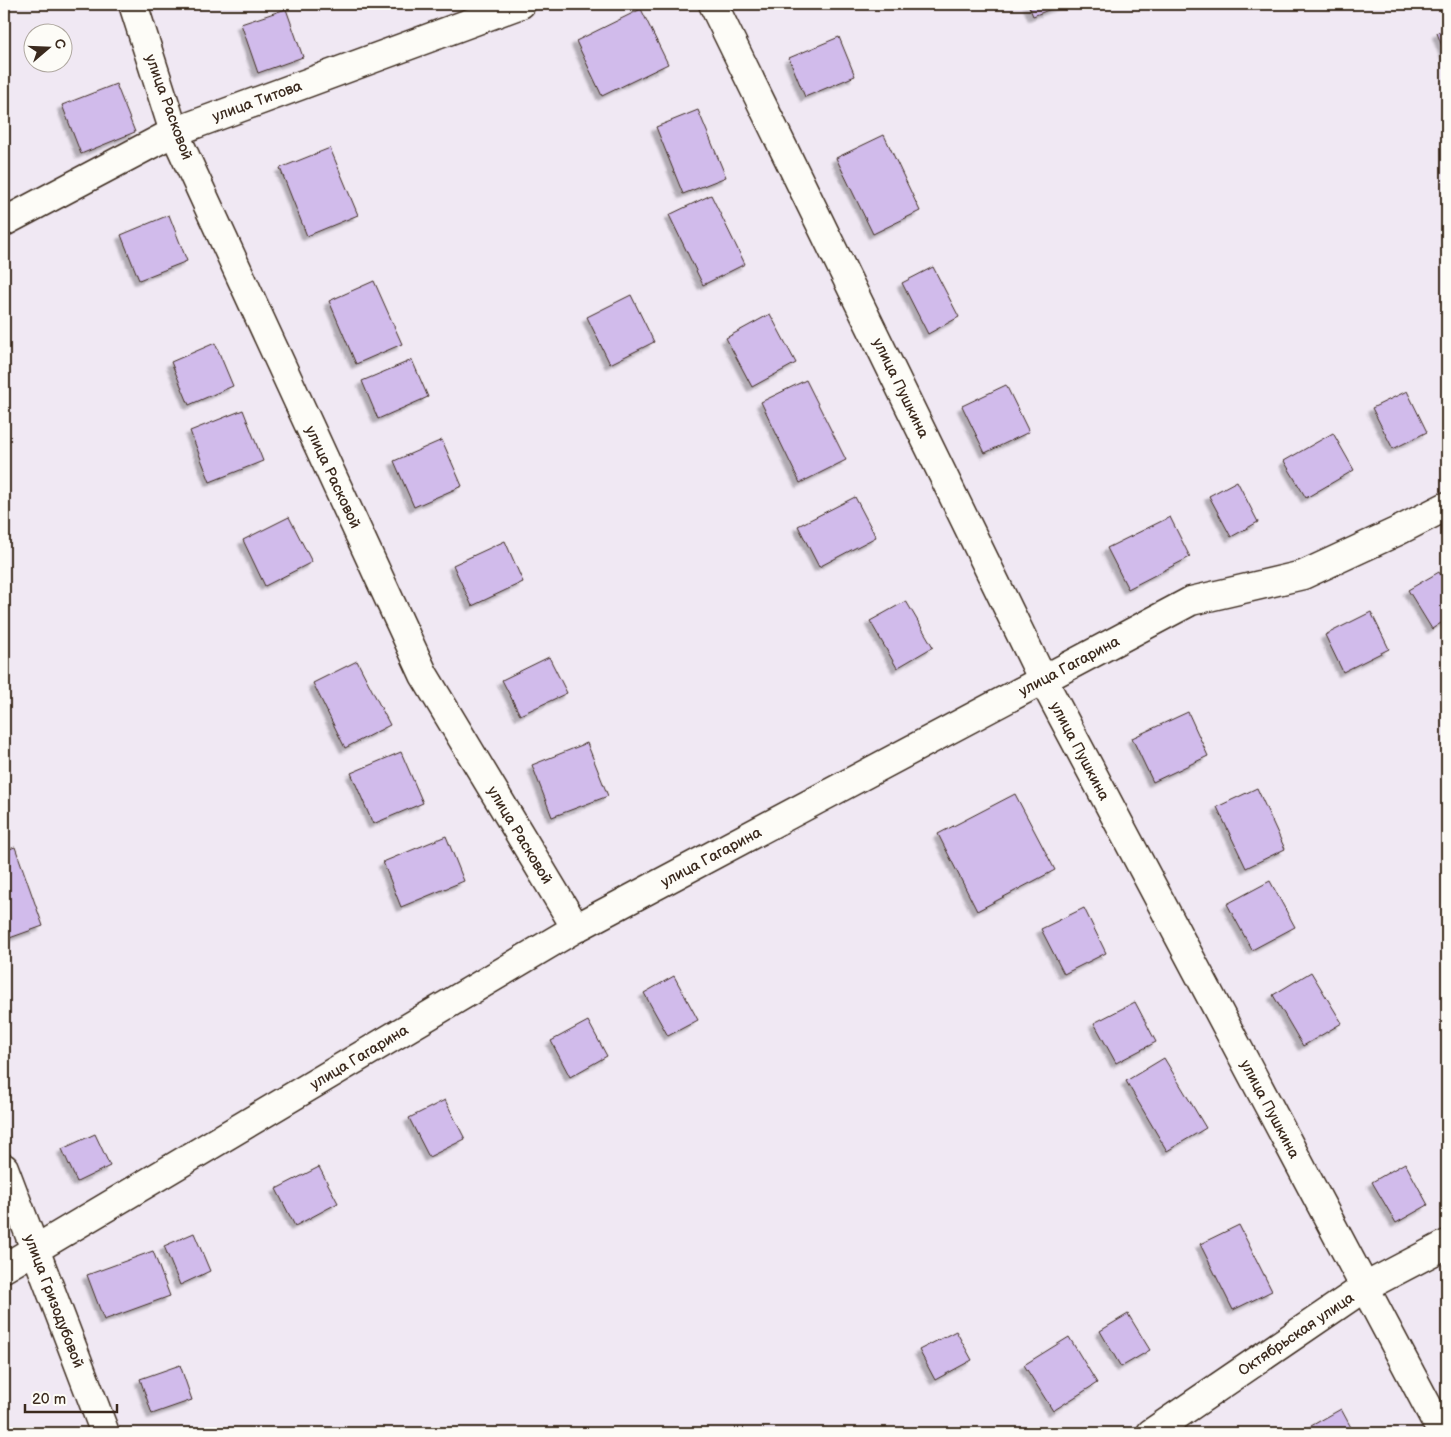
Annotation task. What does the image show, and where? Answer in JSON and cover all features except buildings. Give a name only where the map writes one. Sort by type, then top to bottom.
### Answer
[{"type":"street","name":"улица Расковой","points":[[133,4],[174,132],[424,675],[576,928]]},
{"type":"street","name":"улица Титова","points":[[4,222],[174,132],[521,4]]},
{"type":"street","name":"улица Пушкина","points":[[714,4],[1043,680],[1442,1433]]},
{"type":"street","name":"улица Гагарина","points":[[4,1268],[576,928],[1191,601],[1303,574],[1398,531],[1447,506]]},
{"type":"street","name":"улица Гризодубовой","points":[[4,1168],[105,1433]]},
{"type":"street","name":"Октябрьская улица","points":[[1151,1433],[1364,1288],[1447,1244]]}]
